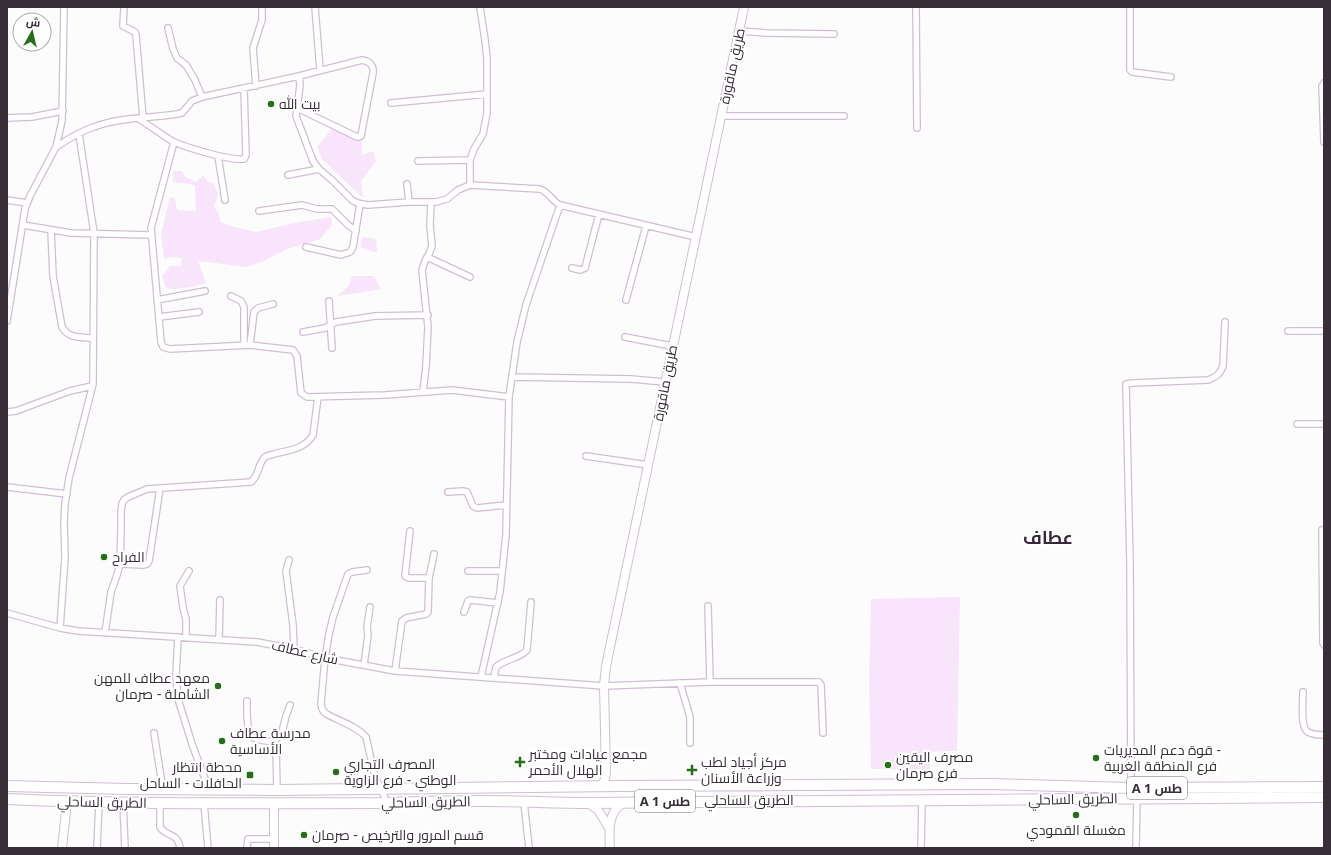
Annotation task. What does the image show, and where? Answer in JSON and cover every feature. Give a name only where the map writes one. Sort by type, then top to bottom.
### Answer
[{"type":"highway","name":"الطريق الساحلي","points":[[7,786],[163,790],[990,784],[1131,788],[1324,787]]},
{"type":"highway","points":[[990,784],[992,800]]},
{"type":"highway","name":"الطريق الساحلي","points":[[7,799],[67,802],[160,803],[387,803],[486,801],[588,803],[629,801],[1324,797]]},
{"type":"street","points":[[7,321],[22,225],[28,203],[56,147],[63,111],[64,7]]},
{"type":"street","points":[[124,7],[123,26],[135,32],[136,35],[141,118]]},
{"type":"street","points":[[256,86],[253,48],[262,20],[262,7]]},
{"type":"street","points":[[315,7],[320,70]]},
{"type":"street","points":[[470,185],[471,154],[483,134],[487,113],[487,58],[480,7]]},
{"type":"street","name":"طريق ماقورة","points":[[600,786],[604,782],[605,778],[604,686],[610,643],[744,7]]},
{"type":"street","points":[[916,7],[917,128]]},
{"type":"street","points":[[1130,7],[1130,70],[1132,72],[1171,77]]},
{"type":"street","points":[[168,28],[173,49],[177,58],[186,65],[195,80],[202,98]]},
{"type":"street","points":[[739,31],[834,34]]},
{"type":"street","points":[[56,147],[94,126],[141,118],[170,116],[182,113],[192,101],[202,98],[362,60],[368,62],[373,67],[362,135],[357,137],[297,108]]},
{"type":"street","points":[[299,76],[300,84],[297,119],[313,161],[319,169],[352,200],[360,204],[431,202],[447,199],[458,190],[470,185],[543,190],[560,205],[696,237]]},
{"type":"street","points":[[1324,83],[1322,86],[1324,142]]},
{"type":"street","points":[[141,118],[174,142],[218,156],[237,160],[244,159],[244,89]]},
{"type":"street","points":[[391,103],[487,94]]},
{"type":"street","points":[[7,118],[32,117],[63,111]]},
{"type":"street","points":[[721,116],[844,116]]},
{"type":"street","points":[[60,628],[66,557],[64,513],[69,478],[92,386],[94,233],[79,134]]},
{"type":"street","points":[[174,142],[151,228],[161,342],[163,347],[168,349],[247,345],[291,349],[297,356],[301,393],[304,397],[460,390],[509,397]]},
{"type":"street","points":[[218,156],[225,200]]},
{"type":"street","points":[[418,161],[470,160]]},
{"type":"street","points":[[288,175],[319,169]]},
{"type":"street","points":[[407,184],[409,202]]},
{"type":"street","points":[[7,200],[28,203]]},
{"type":"street","points":[[423,392],[428,353],[428,315],[422,270],[432,246],[430,226],[431,202]]},
{"type":"street","points":[[306,247],[344,255],[352,250],[360,204]]},
{"type":"street","points":[[259,211],[302,205],[317,209],[332,208],[348,225],[356,231]]},
{"type":"street","points":[[482,677],[498,603],[506,535],[509,397],[517,342],[526,305],[560,205]]},
{"type":"street","points":[[572,268],[580,270],[585,268],[599,214]]},
{"type":"street","points":[[22,225],[71,233],[151,235]]},
{"type":"street","points":[[626,300],[646,226]]},
{"type":"street","points":[[51,230],[53,276],[62,327],[65,332],[71,336],[93,338]]},
{"type":"street","points":[[427,257],[470,277]]},
{"type":"street","points":[[157,300],[205,291]]},
{"type":"street","points":[[231,296],[241,301],[244,307],[247,345]]},
{"type":"street","points":[[329,301],[332,348]]},
{"type":"street","points":[[247,345],[254,312],[258,308],[273,304]]},
{"type":"street","points":[[159,317],[199,312]]},
{"type":"street","points":[[303,332],[324,328],[336,322],[375,316],[428,315]]},
{"type":"street","points":[[1131,788],[1130,562],[1126,384],[1208,380],[1216,377],[1221,372],[1223,366],[1225,322]]},
{"type":"street","points":[[1288,331],[1324,331]]},
{"type":"street","points":[[625,337],[672,346]]},
{"type":"street","points":[[512,377],[631,379],[666,382]]},
{"type":"street","points":[[7,412],[16,411],[70,391],[92,386]]},
{"type":"street","points":[[105,633],[111,592],[120,564],[120,513],[122,504],[128,497],[141,491],[160,488],[252,482],[266,457],[300,448],[311,439],[313,435],[318,397]]},
{"type":"street","points":[[1297,424],[1324,424]]},
{"type":"street","points":[[586,456],[648,465]]},
{"type":"street","points":[[7,487],[67,494]]},
{"type":"street","points":[[120,564],[143,565],[147,564],[149,561],[160,488]]},
{"type":"street","points":[[448,492],[463,490],[467,492],[473,506],[477,508],[506,504]]},
{"type":"street","points":[[1322,530],[1324,645]]},
{"type":"street","points":[[410,531],[406,576],[408,578],[429,578]]},
{"type":"street","points":[[395,670],[402,621],[406,618],[426,614],[428,612],[429,578],[434,554]]},
{"type":"street","points":[[289,560],[286,571],[293,625],[294,649]]},
{"type":"street","points":[[367,570],[348,574],[333,617],[325,658],[321,704],[322,709],[330,716],[355,728],[366,737],[374,777],[387,803]]},
{"type":"street","points":[[468,571],[502,571]]},
{"type":"street","points":[[186,637],[186,619],[180,586],[189,572]]},
{"type":"street","points":[[219,639],[220,600]]},
{"type":"street","points":[[464,612],[468,601],[470,600],[498,603]]},
{"type":"street","points":[[494,677],[496,666],[503,661],[523,654],[527,650],[531,602]]},
{"type":"street","points":[[708,606],[710,682]]},
{"type":"street","points":[[364,665],[370,608]]},
{"type":"street","name":"شارع عطاف","points":[[7,613],[60,628],[105,633],[257,642],[294,649],[325,658],[395,670],[604,686],[710,682],[819,682],[821,685],[823,733]]},
{"type":"street","points":[[178,637],[176,675],[178,699],[192,744],[210,790]]},
{"type":"street","points":[[680,683],[690,716],[690,743]]},
{"type":"street","points":[[1303,692],[1303,718],[1305,730],[1315,735],[1324,735]]},
{"type":"street","points":[[247,701],[248,724],[251,736],[255,739],[274,742]]},
{"type":"street","points":[[274,742],[282,732],[290,705]]},
{"type":"street","points":[[154,733],[163,790]]},
{"type":"street","points":[[274,742],[276,747],[277,790]]},
{"type":"street","name":"طريق ماقورة","points":[[606,762],[612,779],[621,786]]},
{"type":"street","points":[[1136,848],[1137,798]]},
{"type":"street","points":[[921,848],[922,800]]},
{"type":"street","points":[[610,848],[609,828],[616,808],[629,801]]},
{"type":"street","points":[[62,848],[67,802]]},
{"type":"street","points":[[97,848],[99,802]]},
{"type":"street","points":[[123,802],[125,848]]},
{"type":"street","points":[[524,802],[529,848]]},
{"type":"street","points":[[160,803],[160,827],[164,831],[175,836],[179,842],[180,848]]},
{"type":"street","points":[[204,803],[208,848]]},
{"type":"street","points":[[274,803],[274,848]]},
{"type":"street","points":[[588,803],[598,810],[609,828]]},
{"type":"street","points":[[247,848],[248,838],[274,839]]},
{"type":"shaded area","points":[[332,129],[362,141],[362,155],[373,151],[376,161],[361,181],[363,198],[322,159],[317,147]]},
{"type":"shaded area","points":[[173,171],[181,171],[186,177],[196,182],[203,175],[208,182],[214,183],[218,194],[214,206],[218,212],[221,222],[231,226],[256,232],[294,223],[331,217],[332,225],[320,239],[287,249],[247,267],[198,261],[206,283],[180,289],[166,288],[162,276],[170,266],[181,266],[182,258],[173,257],[164,259],[161,235],[170,197],[175,198],[177,210],[196,211],[195,186],[173,182]]},
{"type":"shaded area","points":[[362,237],[376,239],[377,253],[360,247]]},
{"type":"shaded area","points":[[352,276],[374,276],[381,289],[338,296],[349,285]]},
{"type":"shaded area","points":[[960,597],[957,751],[930,752],[930,770],[871,769],[869,679],[871,599]]},
{"type":"place","name":"بيت الله","points":[[271,104]]},
{"type":"place","name":"الفراح","points":[[104,557]]},
{"type":"place","name":"معهد عطاف للمهن الشاملة - صرمان","points":[[218,686]]},
{"type":"place","name":"مدرسة عطاف الأساسية","points":[[222,741]]},
{"type":"place","name":"قوة دعم المديريات - فرع المنطقة الغربية","points":[[1096,758]]},
{"type":"place","name":"مجمع عيادات ومختبر الهلال الأحمر","points":[[520,762]]},
{"type":"place","name":"مصرف اليقين فرع صرمان","points":[[888,765]]},
{"type":"place","name":"مركز أجياد لطب وزراعة الأسنان","points":[[692,770]]},
{"type":"place","name":"المصرف التجاري الوطني - فرع الزاوية","points":[[336,772]]},
{"type":"place","name":"محطة انتظار الحافلات - الساحل","points":[[250,775]]},
{"type":"place","name":"مغسلة القمودي","points":[[1076,815]]},
{"type":"place","name":"قسم المرور والترخيص - صرمان","points":[[304,835]]},
{"type":"district","name":"عطاف","points":[[1048,538]]}]
